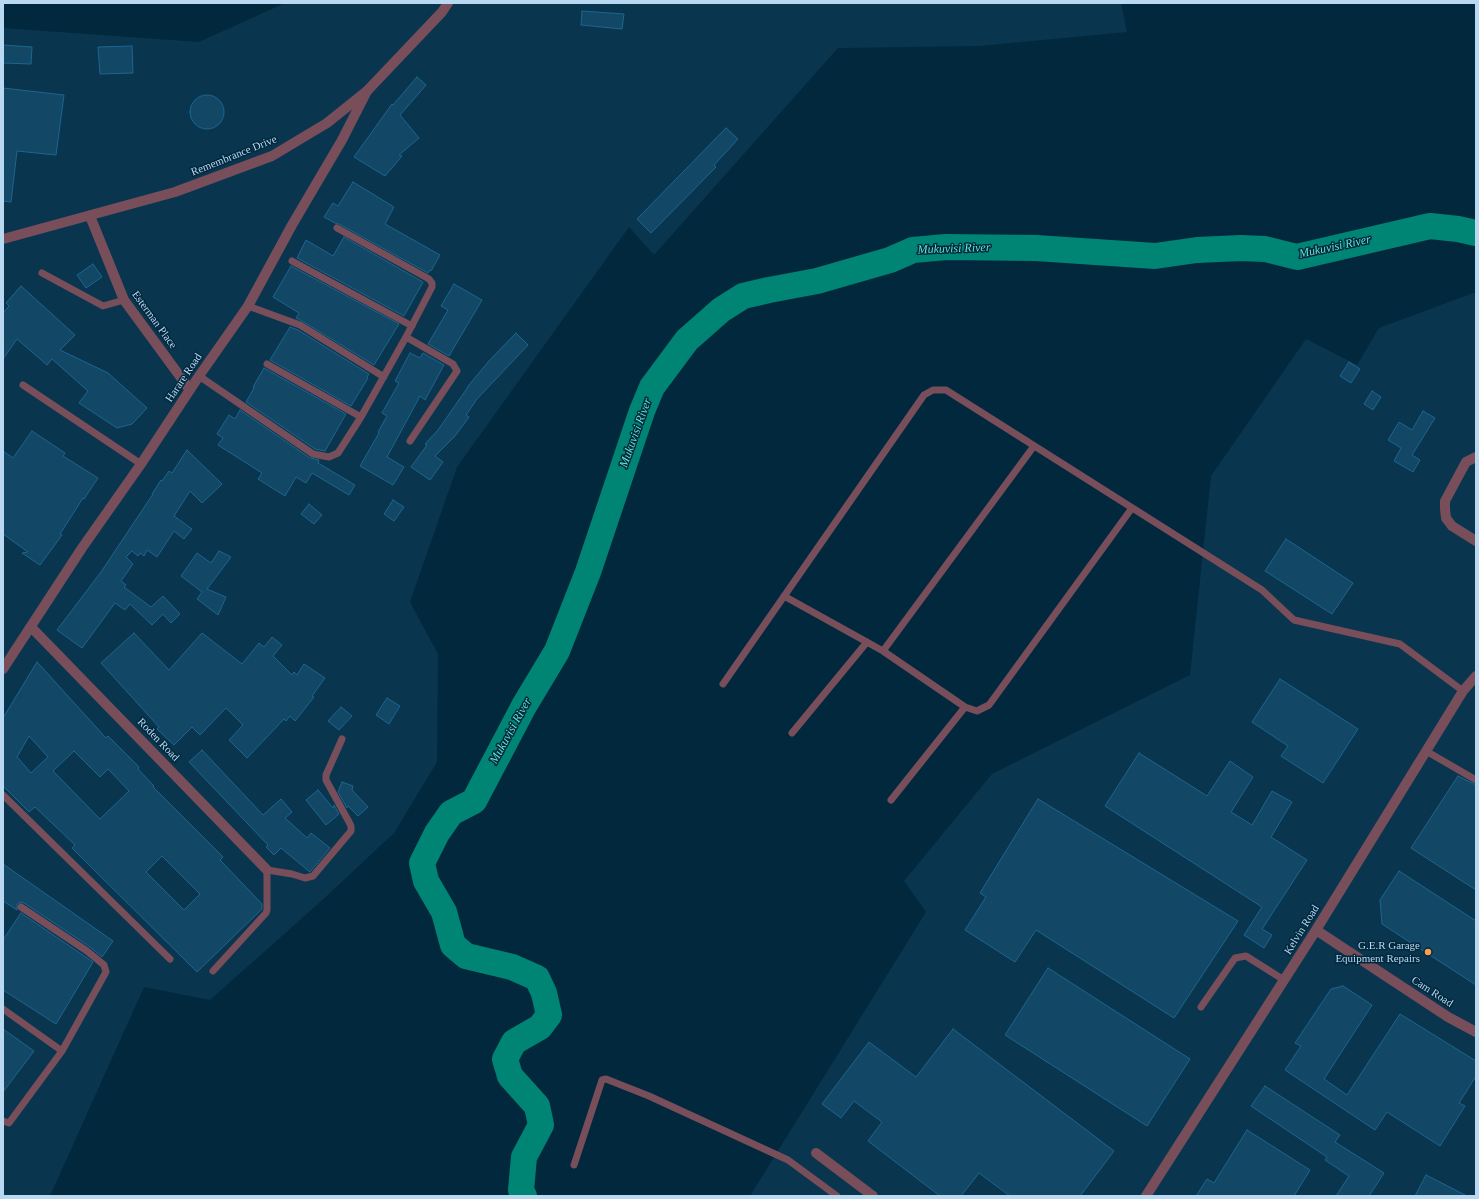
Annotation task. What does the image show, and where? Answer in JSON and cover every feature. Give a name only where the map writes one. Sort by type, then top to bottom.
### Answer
[{"type":"street","name":"Remembrance Drive","points":[[3,239],[175,192],[272,156],[327,123],[367,91],[442,12],[448,3]]},
{"type":"street","name":"Harare Road","points":[[3,669],[82,548],[248,306],[292,225],[342,140],[367,91]]},
{"type":"street","name":"Esterman Place","points":[[90,216],[124,300],[190,390]]},
{"type":"street","points":[[1476,457],[1466,462],[1445,501],[1446,518],[1452,526],[1476,541]]},
{"type":"street","name":"Roden Road","points":[[31,627],[267,870]]},
{"type":"street","name":"Kelvin Road","points":[[1146,1196],[1316,930],[1463,691],[1476,676]]},
{"type":"street","name":"Cam Road","points":[[1316,930],[1448,1017],[1476,1032]]},
{"type":"street","points":[[816,1153],[873,1196]]},
{"type":"lane","points":[[199,376],[313,454],[329,457],[338,453],[384,377],[432,287],[430,279],[337,228]]},
{"type":"lane","points":[[292,261],[412,326]]},
{"type":"lane","points":[[42,273],[103,306],[124,300]]},
{"type":"lane","points":[[248,306],[300,325],[384,377]]},
{"type":"lane","points":[[406,337],[453,364],[457,371],[410,441]]},
{"type":"lane","points":[[267,364],[361,417]]},
{"type":"lane","points":[[23,386],[141,464]]},
{"type":"lane","points":[[723,684],[924,395],[933,390],[946,390],[1262,590],[1294,620],[1400,644],[1463,691]]},
{"type":"lane","points":[[883,651],[1034,446]]},
{"type":"lane","points":[[784,596],[883,651],[965,707],[977,711],[989,705],[1132,508]]},
{"type":"lane","points":[[792,733],[867,642]]},
{"type":"lane","points":[[891,800],[965,707]]},
{"type":"lane","points":[[213,971],[266,914],[267,870],[292,874],[305,878],[314,876],[351,831],[351,826],[326,780],[326,775],[342,739]]},
{"type":"lane","points":[[1426,751],[1476,780]]},
{"type":"lane","points":[[3,795],[170,959]]},
{"type":"lane","points":[[3,1121],[10,1123],[62,1051],[106,972],[104,965],[87,951],[21,907]]},
{"type":"lane","points":[[1201,1007],[1235,958],[1246,956],[1284,980]]},
{"type":"lane","points":[[3,1009],[62,1051]]},
{"type":"lane","points":[[574,1165],[602,1080],[606,1079],[649,1096],[788,1160],[837,1196]]},
{"type":"shaded area","points":[[285,3],[1121,3],[1127,32],[979,46],[838,48],[654,255],[629,227],[457,467],[410,602],[438,654],[437,762],[394,833],[318,904],[210,1000],[144,987],[50,1196],[3,1196],[3,28],[199,42]]},
{"type":"shaded area","points":[[1476,293],[1476,1196],[750,1196],[926,912],[904,881],[992,774],[1190,675],[1211,476],[1306,339],[1357,365],[1379,328]]},
{"type":"building","points":[[582,11],[624,14],[622,29],[581,25]]},
{"type":"building","points":[[3,45],[32,47],[31,64],[3,63]]},
{"type":"building","points":[[132,46],[133,73],[100,74],[98,47]]},
{"type":"building","points":[[417,77],[426,85],[400,115],[419,138],[399,155],[402,156],[385,176],[354,157],[392,104],[393,105]]},
{"type":"building","points":[[3,88],[64,95],[56,155],[17,151],[11,202],[3,201]]},
{"type":"building","points":[[207,95],[219,100],[224,112],[219,124],[207,129],[195,124],[190,112],[195,100]]},
{"type":"building","points":[[726,128],[738,139],[714,165],[716,167],[651,233],[637,219]]},
{"type":"building","points":[[353,182],[394,207],[385,224],[440,255],[431,271],[430,270],[428,273],[324,217],[333,203],[338,206]]},
{"type":"building","points":[[344,237],[423,282],[404,316],[297,258],[306,240],[333,256]]},
{"type":"building","points":[[93,264],[102,277],[86,288],[77,275]]},
{"type":"building","points":[[291,266],[399,324],[374,365],[296,318],[299,313],[273,297]]},
{"type":"building","points":[[454,284],[482,300],[449,356],[428,344],[448,310],[441,306]]},
{"type":"building","points":[[21,286],[75,335],[60,350],[108,373],[147,408],[132,424],[117,428],[79,403],[88,391],[52,359],[47,365],[17,339],[3,359],[3,313],[9,306],[6,303]]},
{"type":"building","points":[[290,327],[298,330],[369,374],[351,406],[270,360]]},
{"type":"building","points":[[516,333],[528,345],[477,399],[466,415],[469,417],[455,436],[435,456],[443,462],[430,480],[411,467],[427,445],[425,444],[438,430],[468,386],[489,361]]},
{"type":"building","points":[[410,353],[420,358],[423,353],[444,365],[425,400],[420,396],[387,457],[404,467],[393,485],[360,466],[387,416],[382,413],[399,383],[395,381]]},
{"type":"building","points":[[1349,362],[1360,369],[1351,383],[1340,376]]},
{"type":"building","points":[[264,368],[346,414],[325,451],[315,449],[246,402]]},
{"type":"building","points":[[1372,391],[1381,397],[1373,410],[1364,404]]},
{"type":"building","points":[[240,410],[310,458],[319,460],[318,463],[355,485],[349,495],[312,473],[306,483],[296,477],[285,496],[258,479],[262,473],[218,445],[223,438],[217,434],[229,415],[235,419]]},
{"type":"building","points":[[1423,411],[1435,418],[1412,455],[1420,460],[1413,472],[1394,461],[1401,448],[1388,440],[1399,422],[1412,430]]},
{"type":"building","points":[[32,431],[65,453],[63,456],[98,478],[60,534],[62,535],[40,565],[22,553],[28,552],[3,534],[3,451],[13,458]]},
{"type":"building","points":[[187,450],[222,484],[202,503],[190,491],[174,516],[192,529],[184,539],[174,531],[157,557],[147,550],[144,556],[140,553],[138,556],[132,551],[126,557],[133,564],[121,581],[126,585],[124,587],[151,607],[163,596],[180,614],[171,623],[163,614],[152,625],[130,604],[125,610],[115,603],[82,648],[57,630],[101,572],[161,480],[162,481],[169,471],[172,473]]},
{"type":"building","points":[[393,500],[404,507],[394,521],[384,514]]},
{"type":"building","points":[[309,504],[322,515],[314,524],[301,514]]},
{"type":"building","points":[[1286,539],[1353,583],[1332,614],[1265,571]]},
{"type":"building","points":[[219,551],[231,557],[207,589],[226,597],[218,615],[197,599],[202,592],[181,576],[197,553],[211,563]]},
{"type":"building","points":[[134,633],[169,670],[202,633],[242,664],[259,643],[264,647],[272,637],[282,645],[273,656],[292,675],[294,672],[297,675],[304,664],[325,678],[312,696],[314,697],[295,721],[290,716],[286,721],[284,719],[247,758],[229,740],[243,725],[226,708],[200,735],[192,727],[174,745],[157,729],[159,727],[101,663]]},
{"type":"building","points":[[37,662],[106,738],[108,736],[139,767],[138,769],[154,786],[153,787],[223,857],[220,860],[262,904],[262,909],[197,972],[72,848],[75,845],[35,807],[29,812],[3,786],[3,718]],"holes":[[[29,736],[48,757],[31,773],[17,757]],[[74,751],[100,777],[108,769],[129,791],[100,819],[53,771]],[[162,856],[200,894],[184,910],[146,872]]]},
{"type":"building","points":[[1280,679],[1358,729],[1323,783],[1281,756],[1288,746],[1252,722]]},
{"type":"building","points":[[387,698],[400,706],[389,724],[376,715]]},
{"type":"building","points":[[341,707],[352,716],[339,730],[328,721]]},
{"type":"building","points":[[202,750],[263,815],[281,799],[292,812],[285,818],[307,838],[311,833],[330,848],[310,872],[281,848],[274,855],[266,847],[268,845],[189,762]]},
{"type":"building","points":[[1139,753],[1207,796],[1230,761],[1253,777],[1231,812],[1252,825],[1272,791],[1292,802],[1271,837],[1307,860],[1262,929],[1272,935],[1264,948],[1244,935],[1262,907],[1105,806]]},
{"type":"building","points":[[1458,776],[1476,785],[1476,890],[1411,848]]},
{"type":"building","points":[[342,782],[353,786],[352,790],[368,807],[358,816],[348,806],[347,808],[338,792]]},
{"type":"building","points":[[318,790],[333,808],[334,805],[339,814],[326,825],[306,800]]},
{"type":"building","points":[[1038,799],[1238,921],[1174,1018],[1036,930],[1015,962],[965,930],[986,897],[980,893]]},
{"type":"building","points":[[3,864],[113,941],[102,957],[90,947],[24,903],[21,902],[17,904],[17,910],[3,901]]},
{"type":"building","points":[[1399,871],[1476,921],[1476,985],[1382,924],[1380,900]]},
{"type":"building","points":[[21,913],[93,962],[56,1024],[3,990],[3,940]]},
{"type":"building","points":[[1048,968],[1190,1059],[1147,1126],[1005,1035]]},
{"type":"building","points":[[1343,986],[1372,1005],[1324,1079],[1347,1095],[1400,1014],[1476,1061],[1476,1076],[1459,1103],[1465,1106],[1440,1146],[1387,1112],[1375,1130],[1285,1070],[1301,1046],[1295,1043],[1331,989]]},
{"type":"building","points":[[3,1029],[34,1051],[3,1092]]},
{"type":"building","points":[[953,1029],[1114,1151],[1080,1196],[1010,1196],[979,1173],[961,1196],[940,1196],[868,1141],[882,1122],[854,1101],[841,1118],[822,1104],[869,1042],[916,1077]]},
{"type":"building","points":[[1265,1086],[1340,1135],[1335,1142],[1384,1173],[1369,1196],[1336,1196],[1349,1176],[1325,1160],[1327,1157],[1251,1106]]},
{"type":"building","points":[[1247,1130],[1310,1170],[1294,1196],[1196,1196],[1207,1179],[1214,1183]]},
{"type":"building","points":[[1426,1175],[1467,1196],[1415,1196]]},
{"type":"waterway","name":"Mukuvisi River","points":[[524,1196],[521,1190],[524,1157],[541,1125],[537,1106],[510,1076],[505,1059],[514,1042],[540,1027],[549,1015],[544,993],[537,978],[512,967],[466,956],[453,945],[444,912],[426,881],[422,863],[437,833],[451,813],[474,801],[524,706],[557,651],[588,572],[642,411],[652,387],[687,340],[721,310],[743,296],[817,281],[890,260],[913,250],[946,247],[1036,248],[1155,256],[1197,250],[1241,248],[1265,249],[1297,257],[1430,226],[1458,229],[1476,233]]},
{"type":"place","name":"G.E.R Garage Equipment Repairs","points":[[1428,952]]}]
